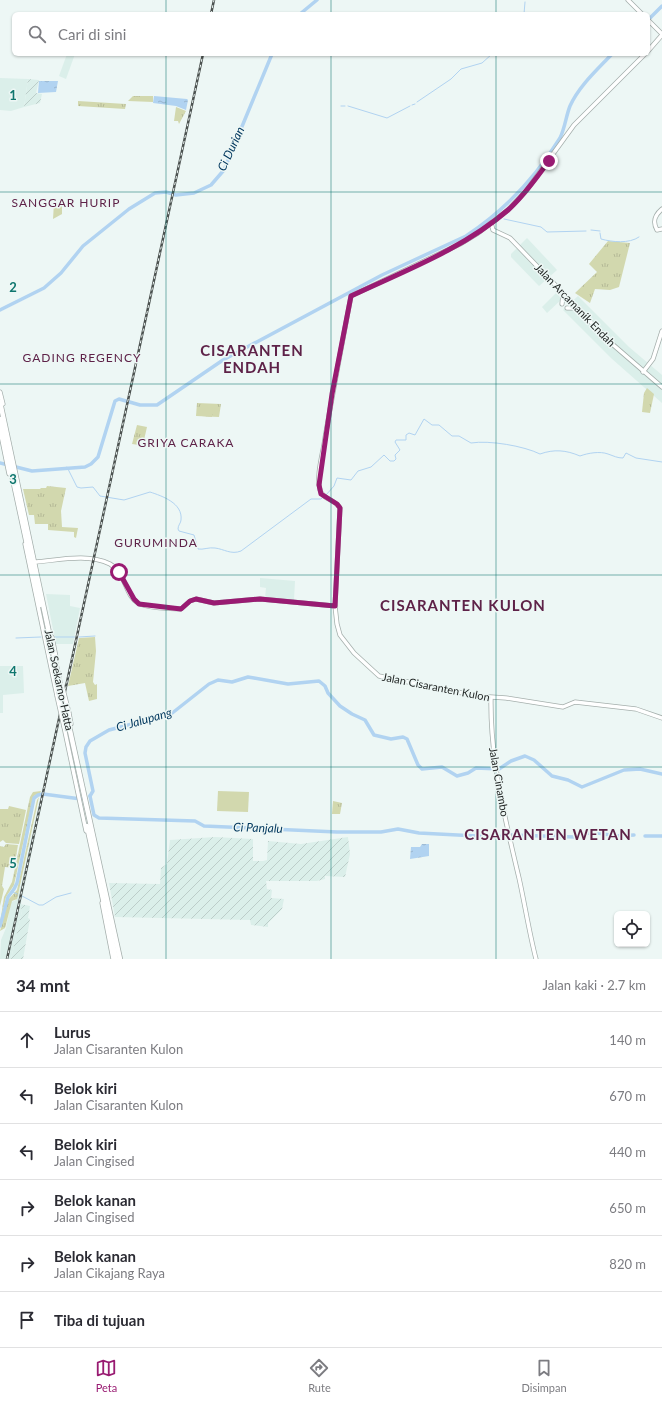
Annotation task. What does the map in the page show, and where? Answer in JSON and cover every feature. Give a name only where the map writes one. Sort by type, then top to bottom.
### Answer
[{"type":"highway","name":"Jalan Soekarno-Hatta","points":[[0,402],[37,593],[68,715],[98,880],[107,909]]},
{"type":"highway","name":"Jalan Soekarno-Hatta","points":[[12,466],[61,688],[65,725],[82,794]]},
{"type":"highway","points":[[12,466],[18,477]]},
{"type":"highway","points":[[18,514],[19,506]]},
{"type":"highway","points":[[34,586],[37,593]]},
{"type":"highway","points":[[56,666],[57,660]]},
{"type":"highway","name":"Jalan Soekarno-Hatta","points":[[83,802],[99,859],[107,909],[117,956]]},
{"type":"main road","points":[[628,0],[640,12]]},
{"type":"main road","points":[[650,22],[662,35],[650,49]]},
{"type":"main road","points":[[491,223],[508,210],[526,191],[574,125],[643,56]]},
{"type":"main road","points":[[662,209],[656,214],[655,227],[657,230],[662,229]]},
{"type":"main road","name":"Jalan Arcamanik Endah","points":[[491,223],[493,230],[510,238],[611,343],[662,388]]},
{"type":"main road","name":"Jalan Cisaranten Kulon","points":[[491,223],[460,244],[351,296],[321,461],[319,489],[324,496],[340,508],[335,606],[340,635],[364,664],[379,676],[466,695],[563,707],[575,702],[636,708],[662,718]]},
{"type":"main road","points":[[562,304],[563,294]]},
{"type":"main road","points":[[567,308],[577,308]]},
{"type":"main road","points":[[643,372],[653,359],[662,332]]},
{"type":"main road","name":"Jalan Soekarno-Hatta","points":[[0,392],[2,415]]},
{"type":"main road","name":"Jalan Soekarno-Hatta","points":[[0,430],[12,466]]},
{"type":"main road","points":[[12,466],[18,514]]},
{"type":"main road","points":[[18,477],[57,660],[61,688]]},
{"type":"main road","name":"Jalan Soekarno-Hatta","points":[[18,514],[57,696],[65,725]]},
{"type":"main road","points":[[36,562],[74,559],[94,560],[106,563],[117,569],[134,599],[141,604],[181,609],[190,601],[196,599],[214,603],[256,599],[335,606]]},
{"type":"main road","name":"Jalan Cinambo","points":[[491,698],[491,725],[495,767],[508,836],[520,881],[526,920],[536,959]]},
{"type":"main road","name":"Jalan Soekarno-Hatta","points":[[83,802],[95,838],[99,859]]},
{"type":"main road","points":[[107,909],[117,956]]},
{"type":"main road","points":[[107,909],[117,956]]},
{"type":"shaded area","points":[[66,56],[74,56],[66,79],[59,76]]},
{"type":"shaded area","points":[[0,78],[28,79],[24,107],[11,111],[0,110]]},
{"type":"shaded area","points":[[28,79],[39,80],[36,93],[42,94],[40,103],[24,107]]},
{"type":"shaded area","points":[[527,238],[557,270],[539,286],[511,257],[511,254]]},
{"type":"shaded area","points":[[556,293],[562,299],[547,313],[542,307]]},
{"type":"shaded area","points":[[578,296],[629,347],[662,375],[662,403],[611,358],[563,310]]},
{"type":"shaded area","points":[[260,578],[295,581],[294,600],[265,598],[266,588],[260,587]]},
{"type":"shaded area","points":[[46,594],[70,595],[70,606],[80,608],[73,644],[56,644]]},
{"type":"shaded area","points":[[0,666],[23,666],[24,693],[3,695],[3,713],[0,713]]},
{"type":"shaded area","points":[[40,798],[43,798],[21,903],[22,911],[11,959],[0,959],[1,940],[6,928],[11,902],[16,900],[21,885]]},
{"type":"shaded area","points":[[215,837],[253,839],[253,861],[267,860],[268,841],[301,844],[348,837],[350,854],[345,877],[325,876],[325,879],[317,881],[266,881],[267,889],[272,890],[271,898],[284,899],[282,909],[268,923],[268,927],[251,925],[250,920],[115,917],[109,883],[160,884],[161,868],[167,864],[170,840]]},
{"type":"shaded area","points":[[20,904],[30,906],[28,918],[30,919],[23,959],[11,959],[22,911]]},
{"type":"green space","points":[[133,96],[153,96],[153,102],[128,101]]},
{"type":"green space","points":[[78,101],[126,104],[125,109],[78,106]]},
{"type":"green space","points":[[176,107],[186,111],[179,124],[178,121],[174,121]]},
{"type":"green space","points":[[54,203],[62,206],[62,214],[53,219]]},
{"type":"green space","points":[[608,241],[630,243],[619,287],[610,290],[595,289],[590,303],[575,293],[597,272],[589,264]]},
{"type":"green space","points":[[647,388],[654,394],[650,413],[642,412],[644,393]]},
{"type":"green space","points":[[197,403],[221,404],[219,417],[196,416]]},
{"type":"green space","points":[[202,406],[213,406],[212,417],[202,416]]},
{"type":"green space","points":[[137,425],[147,427],[144,440],[140,439],[139,445],[132,444]]},
{"type":"green space","points":[[47,486],[66,488],[61,511],[62,527],[78,528],[76,538],[74,537],[74,532],[48,530],[48,524],[35,524],[34,515],[29,515],[23,489],[40,489],[46,488]]},
{"type":"green space","points":[[95,637],[96,651],[93,682],[95,685],[97,684],[97,699],[89,701],[85,683],[68,686],[79,638]]},
{"type":"green space","points":[[41,791],[40,794],[35,795],[33,798],[14,885],[6,897],[0,923],[4,897],[12,882],[30,797],[33,792]]},
{"type":"green space","points":[[218,791],[249,792],[248,812],[217,811]]},
{"type":"green space","points":[[39,797],[17,899],[12,901],[5,928],[0,931],[8,900],[17,890],[37,800]]},
{"type":"green space","points":[[333,801],[342,803],[340,814],[332,814]]},
{"type":"green space","points":[[9,806],[26,810],[19,844],[6,843],[3,840],[0,842],[0,809],[8,809]]},
{"type":"green space","points":[[6,844],[18,845],[14,868],[5,867],[2,886],[4,889],[0,906],[0,846],[4,847]]},
{"type":"water","points":[[39,81],[58,81],[56,92],[38,93]]},
{"type":"water","points":[[154,96],[187,99],[186,110],[176,106],[153,103]]},
{"type":"water","points":[[422,844],[429,844],[429,856],[410,859],[411,847],[420,847]]},
{"type":"waterway","name":"Ci Durian","points":[[302,12],[317,0]]},
{"type":"waterway","points":[[524,12],[525,2]]},
{"type":"waterway","points":[[650,18],[662,6]]},
{"type":"waterway","name":"Ci Durian","points":[[0,310],[44,288],[61,273],[83,246],[129,209],[155,193],[166,192],[176,195],[194,193],[211,185],[224,170],[271,56]]},
{"type":"waterway","points":[[417,102],[451,79],[461,69],[482,63],[490,56]]},
{"type":"waterway","points":[[0,463],[32,471],[85,467],[91,464],[98,457],[115,401],[119,399],[140,405],[157,405],[223,360],[382,275],[466,236],[493,216],[530,180],[560,138],[570,106],[578,92],[610,56]]},
{"type":"waterway","points":[[348,106],[387,118],[410,106]]},
{"type":"waterway","points":[[504,219],[541,227],[547,232],[586,231]]},
{"type":"waterway","points":[[591,230],[600,231]]},
{"type":"waterway","points":[[600,233],[601,239],[615,242],[630,241],[639,237]]},
{"type":"waterway","points":[[326,495],[334,486],[337,478],[351,480],[358,471],[371,467],[384,455],[390,461],[394,461],[396,459],[395,455],[400,450],[395,442],[396,440],[406,440],[406,435],[409,433],[415,435],[424,419],[432,425],[439,425],[452,436],[459,436],[471,443],[487,442],[506,444],[525,448],[540,454],[550,451],[560,451],[570,452],[580,456],[590,453],[601,453],[623,458],[626,453],[636,458],[662,462]]},
{"type":"waterway","points":[[67,467],[77,487],[93,487],[100,496],[124,500],[150,492],[171,501],[179,509],[181,514],[181,521],[178,528],[179,531],[194,535],[198,549],[213,548],[231,552],[241,551],[311,499],[321,499],[323,497]]},
{"type":"waterway","points":[[79,637],[95,636]]},
{"type":"waterway","points":[[16,638],[41,637]]},
{"type":"waterway","points":[[55,637],[75,637]]},
{"type":"waterway","name":"Ci Jalupang","points":[[90,796],[93,791],[85,753],[86,747],[90,741],[109,730],[171,714],[209,684],[218,680],[232,682],[248,677],[288,684],[319,681],[325,686],[328,693],[340,706],[365,720],[374,735],[391,739],[403,737],[407,739],[418,765],[422,769],[442,767],[457,776],[468,773],[476,768],[499,769],[511,761],[525,756],[534,760],[552,776],[568,780],[582,787],[624,770],[640,769],[662,774]]},
{"type":"waterway","name":"Ci Panjalu","points":[[0,926],[8,897],[17,883],[34,798],[43,794],[81,799]]},
{"type":"waterway","name":"Ci Panjalu","points":[[90,796],[94,815],[99,818],[195,821],[204,826],[337,832],[381,832],[398,829],[419,833],[496,837],[511,835],[575,837],[592,832],[616,836],[634,835]]},
{"type":"waterway","name":"Ci Panjalu","points":[[645,836],[662,836]]},
{"type":"waterway","name":"Ci Panjalu","points":[[13,892],[17,894]]},
{"type":"waterway","points":[[22,896],[39,905],[43,905],[56,897],[71,893]]},
{"type":"railway","points":[[211,12],[214,0]]},
{"type":"railway","points":[[7,959],[203,56]]},
{"type":"district","name":"SANGGAR HURIP","points":[[66,203]]},
{"type":"district","name":"GADING REGENCY","points":[[82,358]]},
{"type":"district","name":"CISARANTEN ENDAH","points":[[252,360]]},
{"type":"district","name":"GRIYA CARAKA","points":[[186,443]]},
{"type":"district","name":"GURUMINDA","points":[[156,543]]},
{"type":"district","name":"CISARANTEN KULON","points":[[463,606]]},
{"type":"district","name":"CISARANTEN WETAN","points":[[548,835]]},
{"type":"route","points":[[119,572],[129,591],[139,604],[158,607],[183,609],[190,601],[196,599],[214,603],[256,599],[335,606],[340,508],[337,504],[321,494],[319,485],[321,461],[332,394],[351,296],[460,244],[478,233],[511,208],[549,161]]}]
